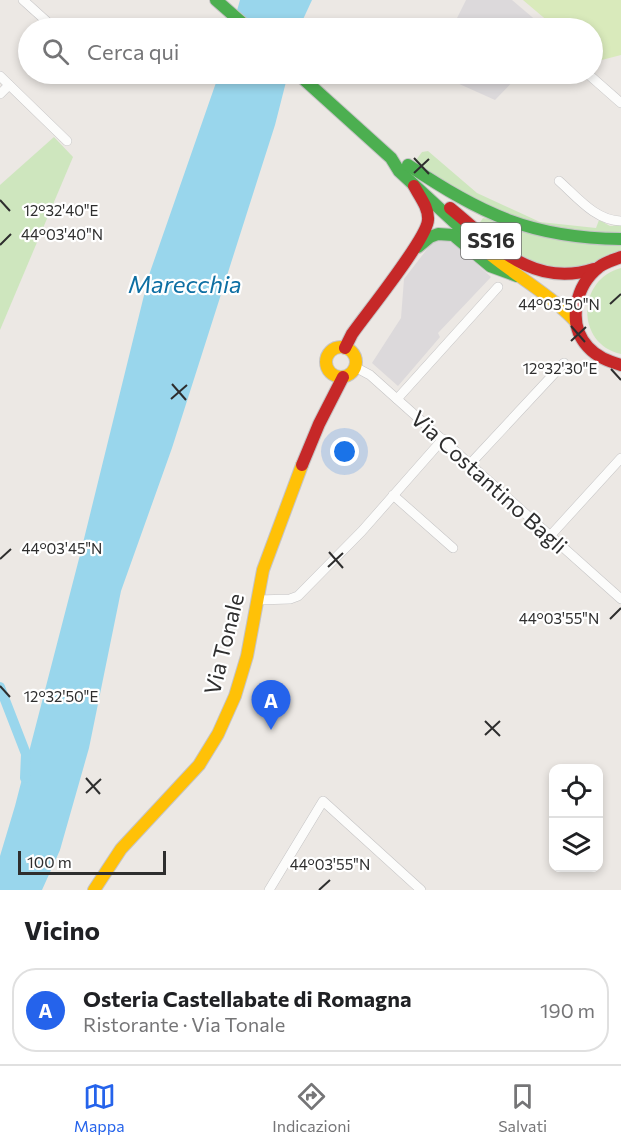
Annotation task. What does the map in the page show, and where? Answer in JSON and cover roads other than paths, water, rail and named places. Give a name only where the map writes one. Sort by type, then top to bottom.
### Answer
[{"type":"main road","points":[[216,0],[237,18]]},
{"type":"main road","name":"SS16","points":[[309,84],[391,158],[399,171],[496,261],[562,307],[576,322],[585,342],[593,352],[604,360],[621,365]]},
{"type":"main road","name":"SS16","points":[[391,158],[408,165],[438,197],[520,262],[556,275],[575,275],[621,257]]},
{"type":"main road","points":[[408,165],[471,205],[503,220],[564,236],[621,239]]},
{"type":"main road","points":[[345,348],[352,334],[412,252],[428,224],[428,212],[413,184]]},
{"type":"main road","points":[[412,252],[433,234],[447,233],[484,263],[502,273],[519,277]]},
{"type":"main road","points":[[576,322],[579,290],[594,269]]},
{"type":"main road","points":[[345,348],[354,355],[355,367],[350,374],[343,377],[330,372],[327,359],[332,351],[345,348]]},
{"type":"main road","name":"Via Tonale","points":[[94,890],[132,836],[209,751],[228,714],[247,657],[263,570],[320,424],[343,377]]},
{"type":"street","points":[[23,0],[43,18]]},
{"type":"street","points":[[0,76],[67,141]]},
{"type":"street","points":[[599,84],[621,103]]},
{"type":"street","points":[[0,94],[9,85]]},
{"type":"street","points":[[559,181],[599,216],[610,221],[621,221]]},
{"type":"street","points":[[397,399],[498,287]]},
{"type":"street","points":[[470,464],[564,363]]},
{"type":"street","name":"Via Costantino Bagli","points":[[355,367],[370,375],[620,597]]},
{"type":"street","points":[[258,600],[290,599],[298,596],[362,531],[443,439]]},
{"type":"street","points":[[549,536],[621,458]]},
{"type":"street","points":[[393,495],[453,548]]},
{"type":"street","points":[[269,890],[323,801],[421,890]]},
{"type":"water","points":[[240,0],[312,0],[304,18],[235,18]]},
{"type":"water","name":"Marecchia","points":[[216,84],[285,84],[275,125],[172,448],[121,591],[89,748],[60,850],[42,890],[0,890],[0,856],[81,551],[149,275]]},
{"type":"waterway","points":[[0,687],[26,754],[25,778]]},
{"type":"place","name":"Osteria Castellabate di Romagna","points":[[271,730]]}]
